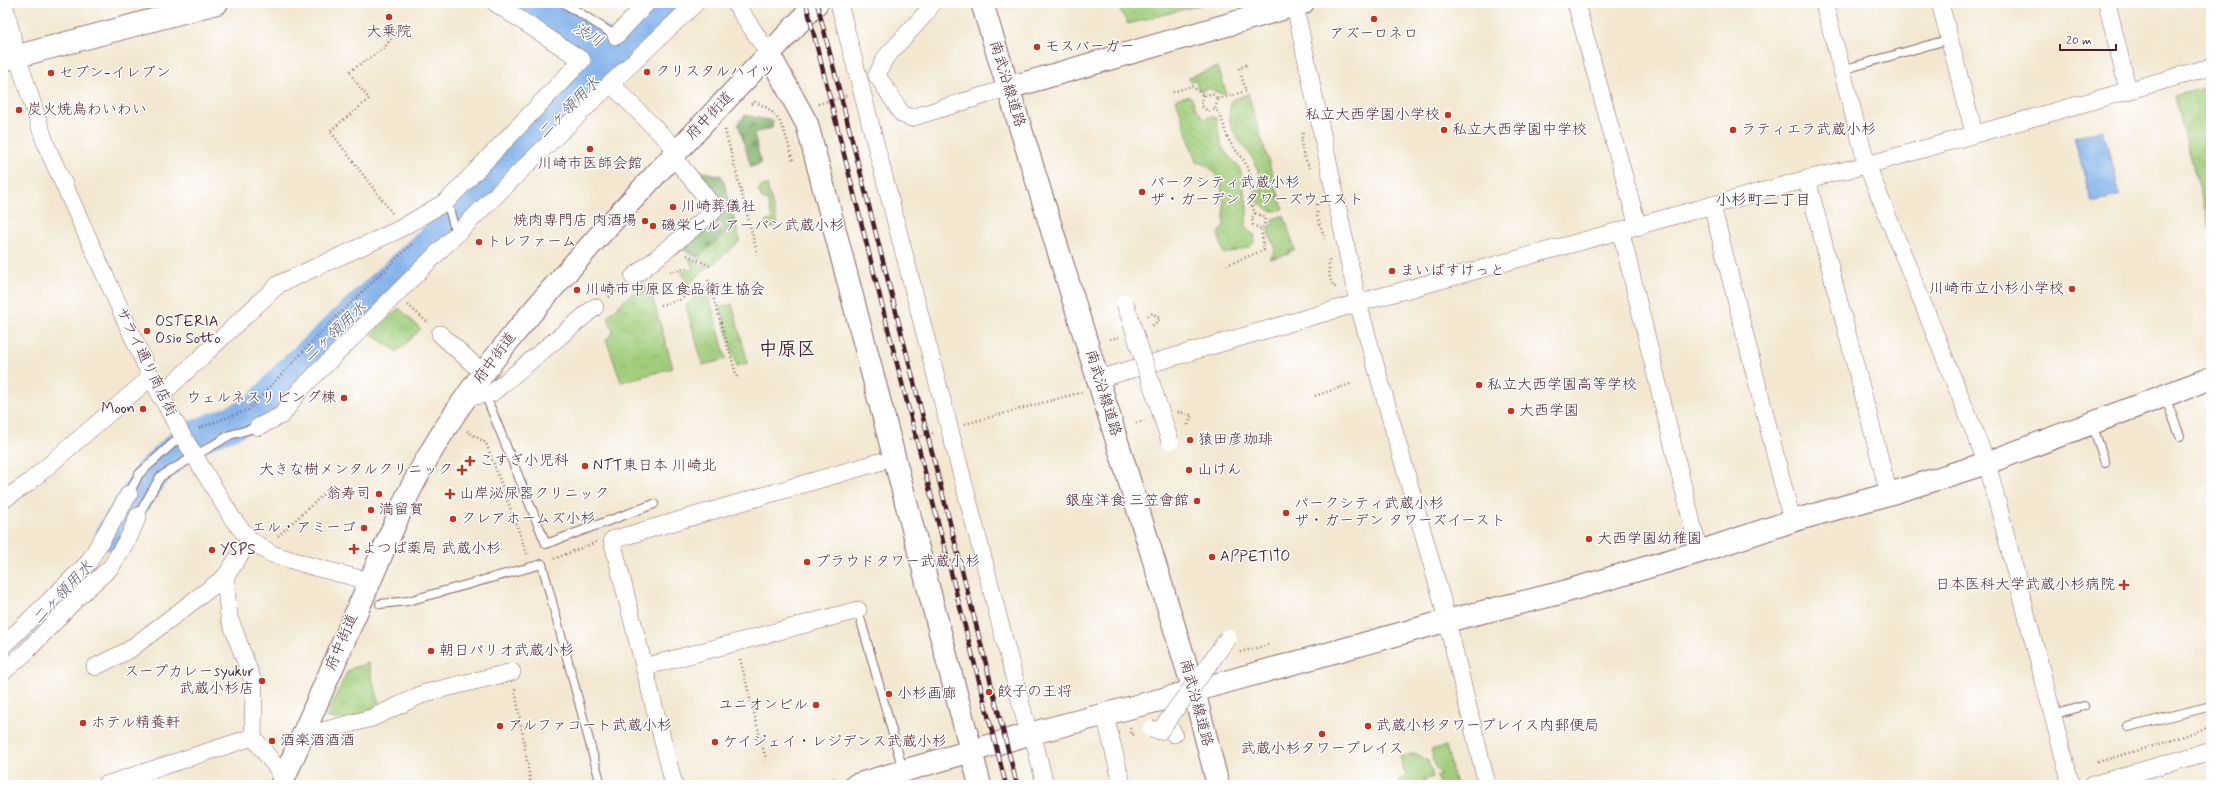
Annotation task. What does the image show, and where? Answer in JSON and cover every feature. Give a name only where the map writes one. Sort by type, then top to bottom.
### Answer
[{"type":"main road","points":[[10,58],[217,3]]},
{"type":"main road","name":"府中街道","points":[[283,781],[410,489],[424,462],[450,420],[475,396],[483,373],[537,304],[675,152],[817,3]]},
{"type":"main road","name":"南武沿線道路","points":[[982,3],[1008,88],[1090,385],[1194,691],[1218,785]]},
{"type":"main road","points":[[1008,88],[1299,4]]},
{"type":"main road","points":[[769,54],[807,124],[980,785]]},
{"type":"main road","points":[[850,781],[903,771],[1029,734],[1194,691],[1446,621],[1560,593],[1699,552],[1792,521],[1889,494],[1987,463],[2211,378]]},
{"type":"street","name":"サライ通り商店街","points":[[4,3],[10,58],[46,145],[160,396],[232,518],[250,540],[272,554],[314,568],[369,581]]},
{"type":"street","points":[[160,396],[279,284],[403,227],[447,201],[582,60],[495,3]]},
{"type":"street","points":[[616,36],[647,3]]},
{"type":"street","points":[[258,427],[282,415],[299,391],[456,234],[610,83],[696,3]]},
{"type":"street","points":[[735,3],[769,54]]},
{"type":"street","points":[[839,3],[1029,734],[1035,744],[1045,785]]},
{"type":"street","points":[[932,3],[927,12],[885,58],[872,76],[902,114],[911,118],[1008,88]]},
{"type":"street","points":[[1576,3],[1638,227]]},
{"type":"street","points":[[1824,3],[1867,165],[1987,463],[2071,785]]},
{"type":"street","points":[[1940,3],[1974,133]]},
{"type":"street","points":[[2107,3],[2128,90]]},
{"type":"street","points":[[1299,4],[1358,303],[1446,621],[1486,785]]},
{"type":"street","points":[[1090,385],[1358,303],[1621,232],[1807,179],[1867,165],[1974,133],[2211,67]]},
{"type":"street","points":[[610,83],[675,152],[710,202],[713,212],[633,277]]},
{"type":"street","points":[[1807,179],[1889,494]]},
{"type":"street","points":[[1712,205],[1792,521]]},
{"type":"street","points":[[1621,232],[1699,552]]},
{"type":"street","points":[[1125,303],[1170,441]]},
{"type":"street","points":[[475,396],[492,393],[595,307]]},
{"type":"street","points":[[440,334],[483,373]]},
{"type":"street","points":[[3,500],[27,484],[151,377]]},
{"type":"street","points":[[674,785],[612,540],[879,462]]},
{"type":"street","points":[[3,646],[88,564],[129,494]]},
{"type":"street","points":[[3,672],[24,654],[78,597],[111,566],[130,535],[138,516]]},
{"type":"street","points":[[95,667],[129,650],[225,577],[250,540]]},
{"type":"street","points":[[225,577],[229,617],[254,684],[253,737],[283,781]]},
{"type":"street","points":[[644,667],[858,610]]},
{"type":"street","points":[[1164,729],[1213,651],[1228,638]]},
{"type":"street","points":[[303,736],[372,718],[425,694],[512,672]]},
{"type":"street","points":[[1105,715],[1122,785]]},
{"type":"street","points":[[105,785],[253,737]]},
{"type":"street","points":[[2092,785],[2211,751]]},
{"type":"lane","points":[[564,3],[616,36]]},
{"type":"lane","points":[[1842,70],[1950,39]]},
{"type":"lane","points":[[447,201],[456,234]]},
{"type":"lane","points":[[475,396],[546,544],[654,504]]},
{"type":"lane","points":[[2165,396],[2180,436]]},
{"type":"lane","points":[[2092,423],[2105,462]]},
{"type":"lane","points":[[129,494],[139,474],[189,446],[230,436],[258,427]]},
{"type":"lane","points":[[138,516],[160,477],[189,446]]},
{"type":"lane","points":[[380,604],[408,601],[542,564],[601,785]]},
{"type":"lane","points":[[858,610],[903,771]]},
{"type":"lane","points":[[2052,715],[2084,706]]},
{"type":"lane","points":[[2128,727],[2211,706]]},
{"type":"path","points":[[400,27],[384,48],[349,72],[369,99],[330,131],[403,227]]},
{"type":"path","points":[[1218,99],[1246,91],[1239,68],[1248,65]]},
{"type":"path","points":[[1173,92],[1192,86],[1203,95],[1212,94],[1218,99]]},
{"type":"path","points":[[1203,95],[1201,105],[1204,109],[1216,109]]},
{"type":"path","points":[[818,104],[848,96]]},
{"type":"path","points":[[1216,109],[1218,99]]},
{"type":"path","points":[[746,106],[755,102],[774,112],[782,125],[795,164]]},
{"type":"path","points":[[1216,109],[1222,115],[1229,141],[1248,168],[1250,196],[1255,213],[1252,218],[1253,225],[1261,229]]},
{"type":"path","points":[[721,131],[724,128]]},
{"type":"path","points":[[726,135],[758,256]]},
{"type":"path","points":[[1227,265],[1264,250],[1261,229],[1264,226],[1265,218],[1255,213]]},
{"type":"path","points":[[189,446],[248,410],[330,323],[419,238]]},
{"type":"path","points":[[670,248],[710,266]]},
{"type":"path","points":[[595,307],[633,277]]},
{"type":"path","points":[[708,280],[736,377]]},
{"type":"path","points":[[660,305],[682,299],[692,290]]},
{"type":"path","points":[[396,294],[440,334]]},
{"type":"path","points":[[1315,396],[1353,383]]},
{"type":"path","points":[[905,440],[949,429],[1090,385]]},
{"type":"path","points":[[450,420],[486,443],[532,566]]},
{"type":"path","points":[[264,549],[327,491]]},
{"type":"path","points":[[542,564],[602,539],[612,540]]},
{"type":"path","points":[[736,643],[766,760]]},
{"type":"path","points":[[512,672],[531,785]]},
{"type":"path","points":[[2098,762],[2172,740],[2211,726]]},
{"type":"path","points":[[815,785],[850,781]]},
{"type":"green space","points":[[1116,3],[1207,3],[1128,24]]},
{"type":"green space","points":[[1218,67],[1226,92],[1221,94],[1208,88],[1202,91],[1198,89],[1196,80],[1190,81],[1189,77]]},
{"type":"green space","points":[[2211,86],[2211,232],[2174,96]]},
{"type":"green space","points":[[1248,94],[1283,209],[1275,211],[1268,210],[1256,199],[1259,181],[1258,171],[1249,153],[1233,131],[1230,122],[1229,112],[1232,100]]},
{"type":"green space","points":[[1187,96],[1192,98],[1195,107],[1204,119],[1212,116],[1216,118],[1222,147],[1239,167],[1247,206],[1246,225],[1248,230],[1255,235],[1254,243],[1250,247],[1224,254],[1218,234],[1224,227],[1224,208],[1221,188],[1213,171],[1206,165],[1196,162],[1176,99]]},
{"type":"green space","points":[[745,115],[773,121],[772,128],[754,133],[761,164],[751,167],[738,123]]},
{"type":"green space","points":[[696,170],[722,176],[736,225],[697,258],[682,249],[722,216],[716,196]]},
{"type":"green space","points":[[767,185],[778,225],[768,228],[766,221],[772,220],[767,200],[762,199],[758,190],[762,186]]},
{"type":"green space","points":[[1284,215],[1295,250],[1289,252],[1289,254],[1270,259],[1276,249],[1268,233],[1273,219]]},
{"type":"green space","points":[[736,225],[740,241],[711,266],[697,258]]},
{"type":"green space","points":[[689,258],[708,267],[687,286],[682,272],[693,269]]},
{"type":"green space","points":[[643,283],[651,293],[673,368],[621,382],[606,339],[613,333],[608,316]]},
{"type":"green space","points":[[706,284],[726,359],[703,365],[686,306]]},
{"type":"green space","points":[[732,304],[748,363],[737,366],[720,307]]},
{"type":"green space","points":[[399,308],[421,329],[397,352],[372,334]]},
{"type":"green space","points":[[368,663],[379,702],[363,715],[341,719],[326,717],[347,672],[352,668]]},
{"type":"green space","points":[[1446,746],[1456,785],[1440,785],[1437,775],[1441,774],[1436,769],[1431,750]]},
{"type":"green space","points":[[1415,753],[1428,761],[1433,777],[1423,780],[1431,785],[1396,785],[1400,784],[1399,779],[1406,777],[1400,757]]},
{"type":"water","points":[[2103,129],[2120,195],[2092,203],[2074,137]]},
{"type":"waterway","name":"渋川","points":[[536,3],[619,54]]},
{"type":"waterway","name":"二ヶ領用水","points":[[113,534],[151,474],[182,445],[200,435],[255,413],[290,374],[496,182],[619,54],[672,3]]},
{"type":"railway","points":[[806,3],[887,325],[1006,785]]},
{"type":"railway","points":[[817,3],[1017,785]]},
{"type":"place","name":"大乗院","points":[[389,17]]},
{"type":"place","name":"アズーロネロ","points":[[1374,19]]},
{"type":"place","name":"モスバーガー","points":[[1037,47]]},
{"type":"place","name":"クリスタルハイツ","points":[[647,72]]},
{"type":"place","name":"セブン-イレブン","points":[[51,73]]},
{"type":"place","name":"炭火焼鳥わいわい","points":[[19,110]]},
{"type":"place","name":"私立大西学園小学校","points":[[1448,115]]},
{"type":"place","name":"私立大西学園中学校","points":[[1444,130]]},
{"type":"place","name":"ラティエラ武蔵小杉","points":[[1733,130]]},
{"type":"place","name":"川崎市医師会館","points":[[590,149]]},
{"type":"place","name":"パークシティ武蔵小杉 ザ・ガーデン タワーズウエスト","points":[[1142,192]]},
{"type":"place","name":"川崎葬儀社","points":[[673,207]]},
{"type":"place","name":"焼肉専門店 肉酒場","points":[[645,221]]},
{"type":"place","name":"磯栄ビル アーバン武蔵小杉","points":[[653,226]]},
{"type":"place","name":"トレファーム","points":[[479,242]]},
{"type":"place","name":"まいばすけっと","points":[[1392,271]]},
{"type":"place","name":"川崎市立小杉小学校","points":[[2072,289]]},
{"type":"place","name":"川崎市中原区食品衛生協会","points":[[577,290]]},
{"type":"place","name":"OSTERIA Osio Sotto","points":[[147,331]]},
{"type":"place","name":"私立大西学園高等学校","points":[[1479,385]]},
{"type":"place","name":"ウェルネスリビング棟","points":[[344,398]]},
{"type":"place","name":"Moon","points":[[143,409]]},
{"type":"place","name":"大西学園","points":[[1511,411]]},
{"type":"place","name":"猿田彦珈琲","points":[[1190,440]]},
{"type":"place","name":"こすぎ小児科","points":[[470,461]]},
{"type":"place","name":"NTT東日本 川崎北","points":[[585,466]]},
{"type":"place","name":"大きな樹メンタルクリニック","points":[[462,470]]},
{"type":"place","name":"山けん","points":[[1189,470]]},
{"type":"place","name":"翁寿司","points":[[379,494]]},
{"type":"place","name":"山岸泌尿器クリニック","points":[[450,494]]},
{"type":"place","name":"銀座洋食 三笠會館","points":[[1197,501]]},
{"type":"place","name":"満留賀","points":[[371,510]]},
{"type":"place","name":"パークシティ武蔵小杉 ザ・ガーデン タワーズイースト","points":[[1286,513]]},
{"type":"place","name":"クレアホームズ小杉","points":[[453,519]]},
{"type":"place","name":"エル・アミーゴ","points":[[364,528]]},
{"type":"place","name":"大西学園幼稚園","points":[[1589,539]]},
{"type":"place","name":"よつば薬局 武蔵小杉","points":[[354,549]]},
{"type":"place","name":"YSPS","points":[[212,550]]},
{"type":"place","name":"APPETITO","points":[[1212,557]]},
{"type":"place","name":"プラウドタワー武蔵小杉","points":[[807,562]]},
{"type":"place","name":"日本医科大学武蔵小杉病院","points":[[2124,585]]},
{"type":"place","name":"朝日パリオ武蔵小杉","points":[[431,651]]},
{"type":"place","name":"スープカレーsyukur 武蔵小杉店","points":[[262,681]]},
{"type":"place","name":"餃子の王将","points":[[989,692]]},
{"type":"place","name":"小杉画廊","points":[[889,694]]},
{"type":"place","name":"ユニオンビル","points":[[816,705]]},
{"type":"place","name":"ホテル精養軒","points":[[83,723]]},
{"type":"place","name":"アルファコート武蔵小杉","points":[[500,726]]},
{"type":"place","name":"武蔵小杉タワープレイス内郵便局","points":[[1368,726]]},
{"type":"place","name":"武蔵小杉タワープレイス","points":[[1322,734]]},
{"type":"place","name":"酒楽酒酒酒","points":[[272,741]]},
{"type":"place","name":"ケイジェイ・レジデンス武蔵小杉","points":[[715,742]]},
{"type":"district","name":"小杉町二丁目","points":[[1763,200]]},
{"type":"district","name":"中原区","points":[[787,349]]}]
